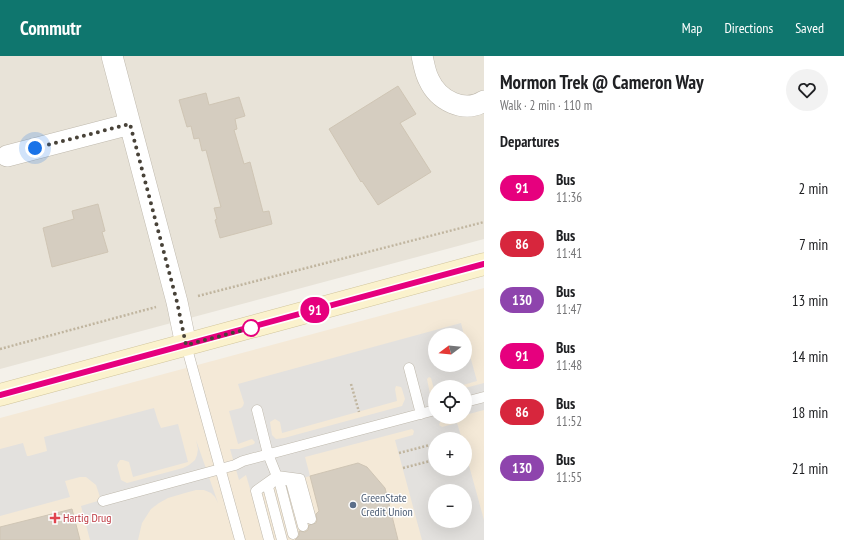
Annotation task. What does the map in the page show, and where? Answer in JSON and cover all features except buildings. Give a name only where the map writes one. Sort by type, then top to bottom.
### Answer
[{"type":"main road","points":[[0,395],[484,264]]},
{"type":"street","points":[[112,56],[177,302],[186,345]]},
{"type":"street","points":[[422,56],[429,80],[438,94],[452,103],[467,107],[478,105],[484,101]]},
{"type":"street","points":[[7,156],[130,124]]},
{"type":"lane","points":[[186,345],[240,540]]},
{"type":"lane","points":[[409,368],[421,414]]},
{"type":"lane","points":[[472,400],[484,397]]},
{"type":"lane","points":[[257,410],[268,454],[277,476],[293,534]]},
{"type":"lane","points":[[103,501],[220,469],[268,454],[428,412]]},
{"type":"lane","points":[[277,476],[291,482],[303,526]]},
{"type":"lane","points":[[277,476],[268,487],[282,540]]},
{"type":"lane","points":[[269,540],[256,491],[277,476],[300,479],[311,519]]},
{"type":"path","points":[[0,350],[484,222]]},
{"type":"path","points":[[351,384],[359,412]]},
{"type":"path","points":[[399,453],[428,446]]},
{"type":"path","points":[[403,468],[428,462]]},
{"type":"shaded area","points":[[0,56],[484,56],[484,239],[0,369]]},
{"type":"shaded area","points":[[484,288],[484,540],[0,540],[0,418]]},
{"type":"shaded area","points":[[461,323],[462,328],[443,328]]},
{"type":"shaded area","points":[[428,332],[428,372],[472,372],[472,363],[477,381],[472,382],[472,380],[432,380],[429,377],[427,379],[428,424],[439,424],[442,427],[457,424],[460,432],[428,432],[428,476],[472,476],[484,520],[484,540],[422,540],[395,440],[413,435],[414,431],[412,429],[305,457],[310,476],[251,492],[246,475],[239,480],[230,449],[239,449],[254,444],[255,442],[252,439],[238,444],[229,411],[241,408],[244,403],[238,384]],"holes":[[[396,386],[401,387],[405,399],[402,406],[284,438],[276,439],[272,435],[270,422],[275,419],[280,422],[282,433],[397,401],[395,389]]]},
{"type":"shaded area","points":[[484,383],[484,410],[472,413],[472,386]]},
{"type":"shaded area","points":[[154,408],[161,428],[178,424],[188,462],[133,477],[129,462],[120,460],[117,465],[121,480],[127,483],[183,468],[189,465],[195,460],[197,455],[198,449],[196,440],[218,503],[211,493],[204,490],[196,490],[185,493],[168,498],[151,509],[142,523],[138,540],[90,540],[81,506],[101,500],[96,485],[86,477],[80,477],[65,481],[70,497],[0,516],[0,449],[23,443],[27,456],[29,456],[47,451],[44,437]]},
{"type":"bus line","name":"91","points":[[0,395],[484,264]]},
{"type":"place","name":"GreenState Credit Union","points":[[353,505]]},
{"type":"place","name":"Hartig Drug","points":[[55,518]]},
{"type":"route","points":[[35,148],[130,124],[177,302],[186,345],[251,328]]}]
